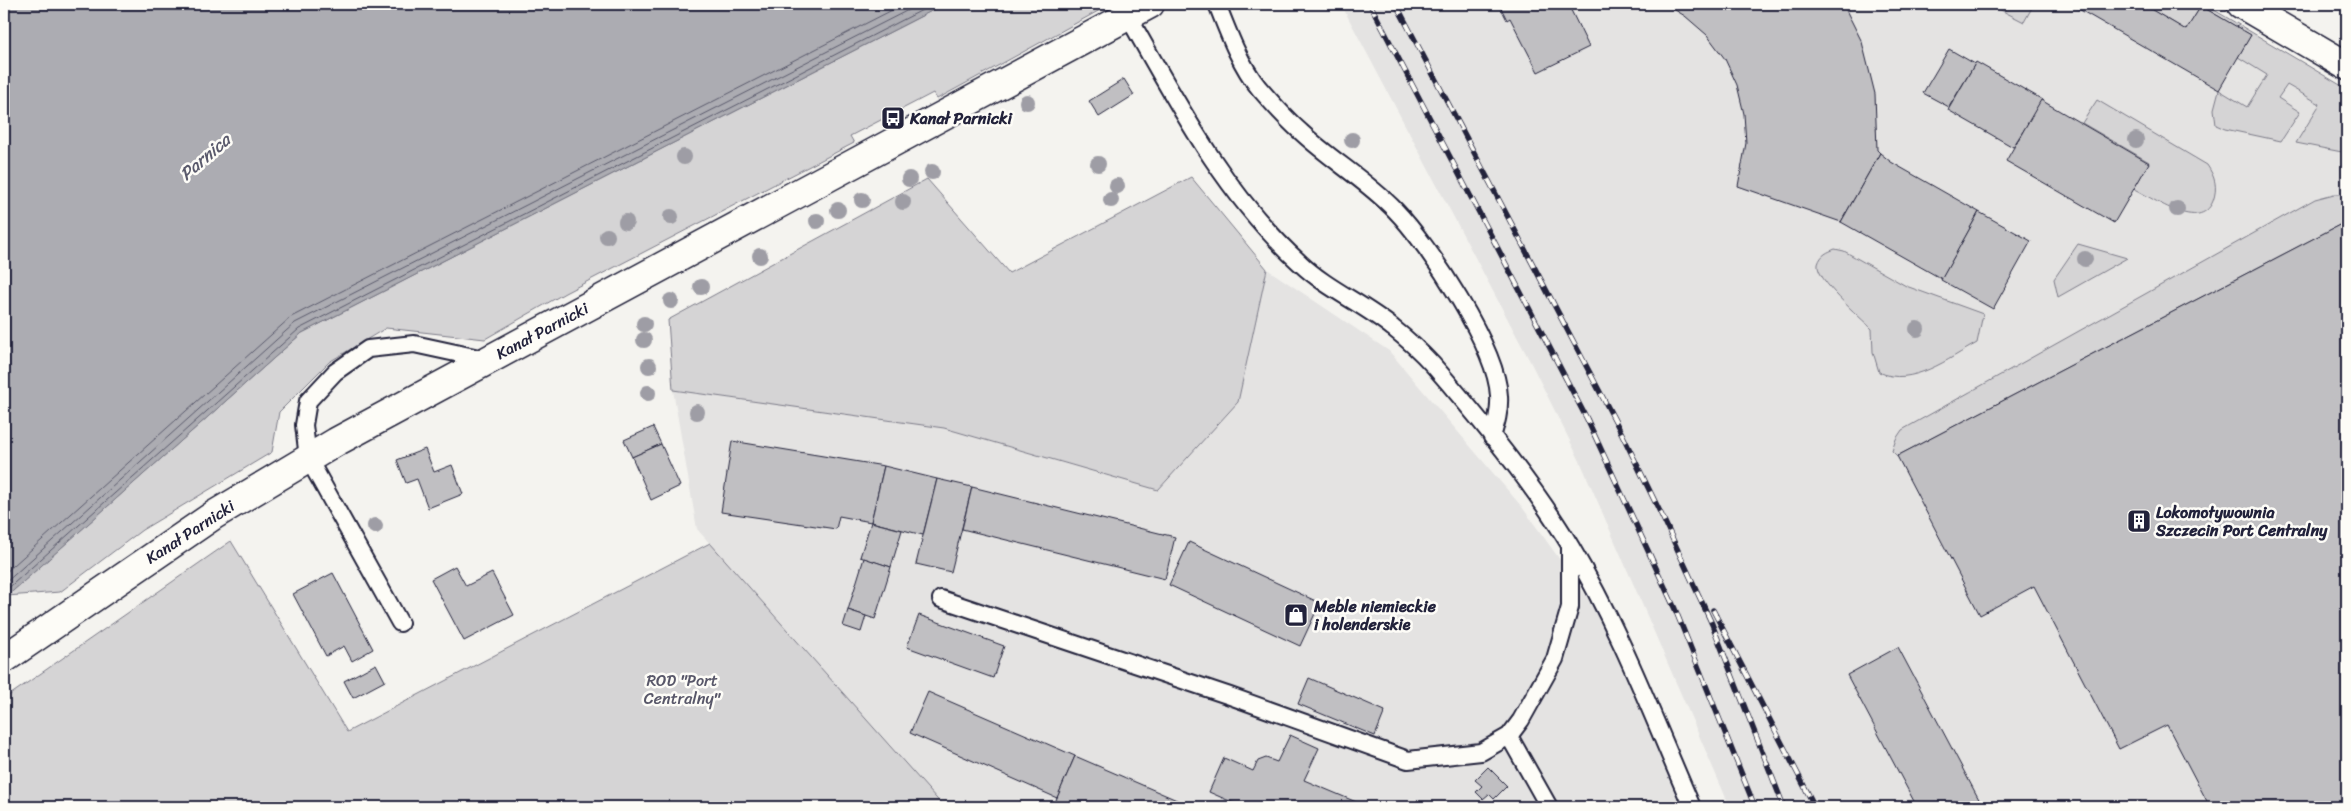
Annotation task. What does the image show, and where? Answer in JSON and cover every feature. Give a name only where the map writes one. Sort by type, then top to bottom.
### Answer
[{"type":"street","points":[[2241,4],[2347,66]]},
{"type":"street","name":"Kanał Parnicki","points":[[4,659],[214,515],[308,458],[1139,10]]},
{"type":"lane","points":[[1216,4],[1243,62],[1258,86],[1301,132],[1371,187],[1395,210],[1443,272],[1487,354],[1496,379],[1499,396],[1498,418],[1492,437]]},
{"type":"lane","points":[[1139,10],[1207,151],[1233,190],[1301,265],[1393,327],[1431,363],[1492,437],[1570,545],[1596,593],[1630,666],[1692,807]]},
{"type":"lane","points":[[400,623],[308,458],[304,425],[308,401],[335,372],[368,349],[414,344],[488,360]]},
{"type":"lane","points":[[941,599],[1230,696],[1408,760],[1481,752],[1509,736],[1521,720],[1555,659],[1570,607],[1570,545]]},
{"type":"lane","points":[[1509,736],[1549,807]]},
{"type":"shaded area","points":[[1341,4],[2204,4],[2347,89],[2347,807],[1730,807],[1580,461],[1532,365]]},
{"type":"shaded area","points":[[1267,269],[1389,351],[1522,507],[1594,607],[1665,766],[1680,807],[1541,807],[1549,794],[1539,807],[943,807],[697,529],[673,390],[944,428],[1158,490],[1238,402]]},
{"type":"green space","points":[[945,4],[1111,4],[937,99],[933,93],[850,136],[854,143],[565,293],[485,339],[386,328],[329,362],[279,412],[272,452],[142,530],[60,592],[7,596],[302,333]]},
{"type":"green space","points":[[1989,4],[2034,4],[2024,22]]},
{"type":"green space","points":[[2142,4],[2204,4],[2347,89],[2347,153],[2296,143],[2320,104],[2287,85],[2278,98],[2300,112],[2281,141],[2225,129],[2216,125],[2214,109],[2219,90],[2247,107],[2267,75],[2238,57],[2251,35],[2201,6],[2186,30]]},
{"type":"green space","points":[[2097,100],[2207,165],[2214,178],[2215,196],[2207,210],[2198,214],[2176,211],[2134,189],[2149,162],[2082,123]]},
{"type":"green space","points":[[1191,177],[1267,269],[1238,402],[1158,490],[944,428],[673,390],[668,320],[927,179],[1009,273]]},
{"type":"green space","points":[[2334,194],[2347,194],[2347,221],[1897,456],[1892,451],[1896,439],[1902,430],[2315,199]]},
{"type":"green space","points":[[2078,244],[2127,258],[2058,297],[2054,279]]},
{"type":"green space","points":[[1835,249],[1844,251],[1906,286],[1983,314],[1977,343],[1942,363],[1917,374],[1891,376],[1879,372],[1873,352],[1872,329],[1831,288],[1819,271],[1818,264],[1821,258]]},
{"type":"green space","name":"ROD \"Port Centralny\"","points":[[231,541],[347,732],[710,543],[944,807],[4,807],[4,699]]},
{"type":"water","name":"Parnica","points":[[4,4],[945,4],[302,333],[4,599]]},
{"type":"building","points":[[1499,4],[1568,4],[1589,47],[1538,72],[1510,18],[1507,20]]},
{"type":"building","points":[[1665,4],[1843,4],[1862,42],[1875,94],[1877,150],[1880,153],[1841,222],[1738,186],[1746,143],[1744,114],[1737,85],[1725,59],[1707,35],[1685,16]]},
{"type":"building","points":[[2070,4],[2142,4],[2186,30],[2201,6],[2251,35],[2219,90]]},
{"type":"building","points":[[1949,49],[1975,64],[1949,107],[1923,93]]},
{"type":"building","points":[[1976,62],[2043,100],[2013,147],[1948,110]]},
{"type":"building","points":[[1124,79],[1134,95],[1099,117],[1089,101]]},
{"type":"building","points":[[2041,100],[2149,163],[2114,223],[2006,161]]},
{"type":"building","points":[[1880,153],[1891,162],[1979,212],[1942,279],[1841,222]]},
{"type":"building","points":[[1979,212],[2031,241],[1993,309],[1941,280]]},
{"type":"building","name":"Lokomotywownia Szczecin Port Centralny","points":[[2347,221],[2347,807],[2210,807],[2167,725],[2119,749],[2034,586],[1980,615],[1897,456]]},
{"type":"building","points":[[653,427],[661,444],[632,457],[624,440]]},
{"type":"building","points":[[732,441],[884,466],[871,522],[839,516],[836,529],[721,512]]},
{"type":"building","points":[[661,444],[680,486],[651,500],[632,457]]},
{"type":"building","points":[[425,449],[434,472],[452,465],[463,494],[428,508],[417,479],[406,483],[397,460]]},
{"type":"building","points":[[884,466],[937,479],[923,535],[871,522]]},
{"type":"building","points":[[937,479],[972,487],[951,572],[916,564]]},
{"type":"building","points":[[972,487],[1175,537],[1165,579],[962,529]]},
{"type":"building","points":[[871,522],[902,530],[891,567],[860,557]]},
{"type":"building","points":[[1189,542],[1320,603],[1300,646],[1169,585]]},
{"type":"building","points":[[864,558],[891,567],[875,619],[848,610]]},
{"type":"building","points":[[455,566],[466,586],[492,573],[514,615],[464,641],[431,579]]},
{"type":"building","points":[[333,573],[373,649],[352,661],[344,646],[326,656],[293,594]]},
{"type":"building","points":[[848,610],[866,616],[861,632],[843,626]]},
{"type":"building","points":[[919,615],[1004,646],[993,678],[907,647]]},
{"type":"building","points":[[1898,647],[1983,807],[1917,807],[1847,675]]},
{"type":"building","points":[[376,664],[385,681],[353,698],[344,681]]},
{"type":"building","points":[[1309,678],[1385,711],[1375,736],[1298,704]]},
{"type":"building","points":[[928,692],[1075,756],[1057,798],[910,733]]},
{"type":"building","points":[[1290,735],[1319,748],[1304,780],[1368,807],[1243,807],[1209,792],[1224,758],[1253,771],[1258,761],[1266,758],[1277,762]]},
{"type":"building","points":[[1075,756],[1193,807],[1053,807]]},
{"type":"building","points":[[1488,767],[1507,786],[1494,799],[1489,794],[1483,799],[1476,792],[1482,786],[1475,780]]},
{"type":"railway","points":[[1370,4],[1587,419],[1675,609],[1755,807]]},
{"type":"railway","points":[[1396,4],[1622,434],[1662,516],[1712,624],[1784,807]]},
{"type":"railway","points":[[1713,610],[1815,807]]},
{"type":"place","name":"Kanał Parnicki","points":[[893,118]]},
{"type":"place","name":"Lokomotywownia Szczecin Port Centralny","points":[[2139,521]]},
{"type":"place","name":"Meble niemieckie i holenderskie","points":[[1296,615]]}]
